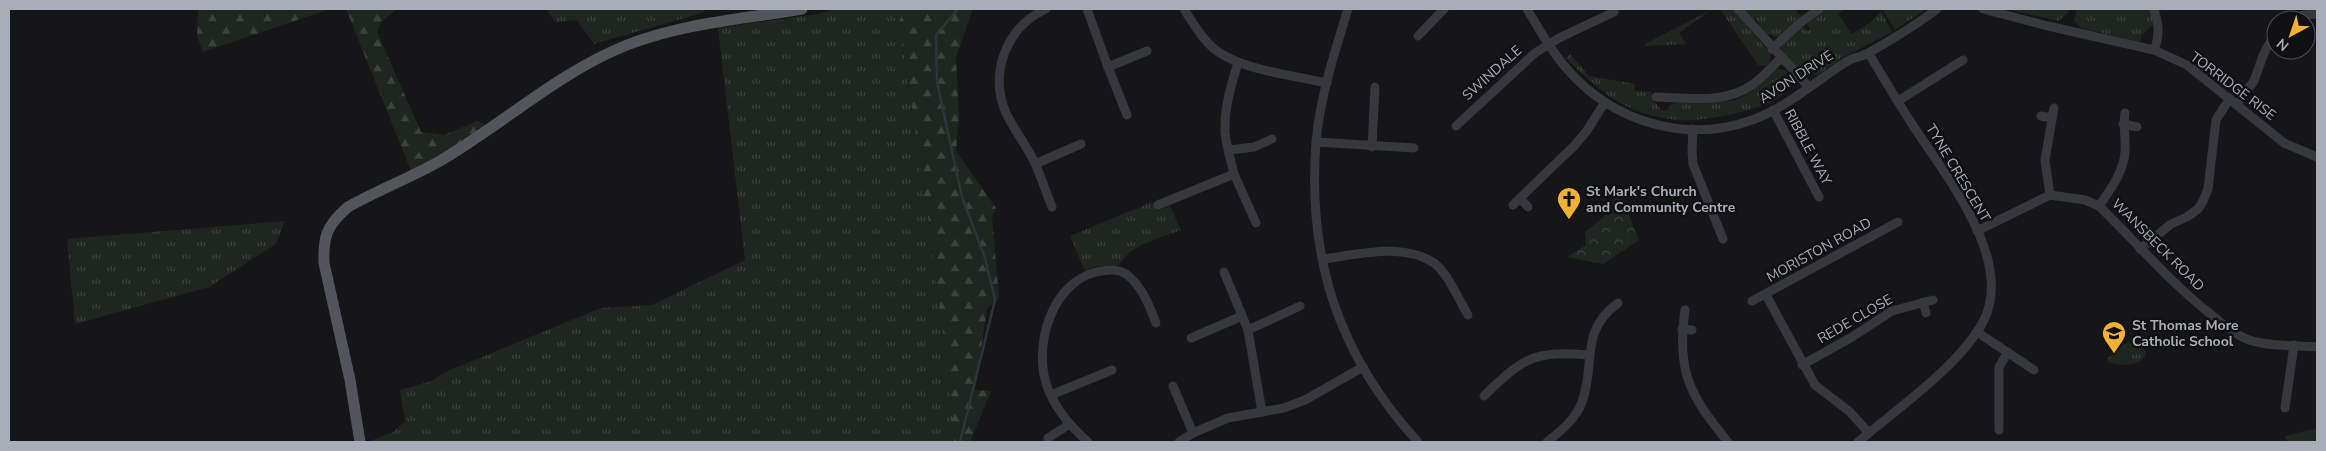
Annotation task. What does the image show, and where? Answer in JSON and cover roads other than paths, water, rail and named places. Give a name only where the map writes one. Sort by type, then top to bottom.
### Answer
[{"type":"main road","points":[[360,442],[350,380],[324,264],[323,244],[329,226],[337,216],[364,198],[440,161],[563,79],[626,45],[687,27],[802,9]]},
{"type":"street","points":[[1046,9],[1025,22],[1010,40],[1004,52],[1000,72],[1001,96],[1007,114],[1035,164],[1052,207]]},
{"type":"street","points":[[1087,9],[1127,115]]},
{"type":"street","points":[[1184,9],[1212,47],[1238,63],[1327,84]]},
{"type":"street","points":[[1348,9],[1327,84],[1316,142],[1317,228],[1333,304],[1349,343],[1380,397],[1418,442]]},
{"type":"street","points":[[1418,36],[1444,9]]},
{"type":"street","name":"AVON DRIVE","points":[[1527,9],[1566,68],[1584,87],[1605,102],[1638,120],[1674,128],[1693,129],[1728,126],[1752,120],[1773,110],[1848,60],[1868,54],[1937,9]]},
{"type":"street","points":[[1738,9],[1808,87]]},
{"type":"street","points":[[1772,48],[1819,9]]},
{"type":"street","name":"TORRIDGE RISE","points":[[1983,9],[2154,50],[2187,65],[2284,143],[2317,157]]},
{"type":"street","points":[[2154,9],[2159,24],[2159,36],[2154,50]]},
{"type":"street","name":"SWINDALE","points":[[1456,126],[1514,70],[1549,44],[1615,13]]},
{"type":"street","points":[[2140,249],[2171,224],[2198,209],[2208,189],[2216,120],[2254,81],[2266,50]]},
{"type":"street","points":[[1108,67],[1147,51]]},
{"type":"street","name":"TYNE CRESCENT","points":[[1858,442],[1944,369],[1977,332],[1983,322],[1992,297],[1988,261],[1977,231],[1961,199],[1868,54]]},
{"type":"street","name":"AVON DRIVE","points":[[1656,97],[1721,98],[1736,94],[1753,84],[1781,58]]},
{"type":"street","points":[[1898,101],[1964,60]]},
{"type":"street","points":[[1238,63],[1226,113],[1225,132],[1234,174],[1256,223]]},
{"type":"street","points":[[1372,147],[1379,102],[1375,87]]},
{"type":"street","points":[[1513,205],[1574,146],[1586,132],[1605,102]]},
{"type":"street","points":[[1977,231],[2050,195],[2045,160],[2054,108]]},
{"type":"street","name":"RIBBLE WAY","points":[[1773,110],[1820,197]]},
{"type":"street","points":[[2099,206],[2117,178],[2122,166],[2125,154],[2123,124],[2125,113]]},
{"type":"street","points":[[2041,116],[2052,118]]},
{"type":"street","points":[[2123,124],[2137,127]]},
{"type":"street","points":[[1693,129],[1693,164],[1723,239]]},
{"type":"street","points":[[1229,150],[1254,147],[1272,139]]},
{"type":"street","points":[[1316,142],[1372,147],[1414,148]]},
{"type":"street","points":[[1035,164],[1080,144]]},
{"type":"street","points":[[1158,205],[1234,174]]},
{"type":"street","name":"WANSBECK ROAD","points":[[2050,195],[2085,200],[2099,206],[2171,282],[2221,323],[2239,335],[2250,340],[2317,346]]},
{"type":"street","points":[[1520,198],[1528,207]]},
{"type":"street","name":"MORISTON ROAD","points":[[1880,220],[1884,229]]},
{"type":"street","name":"MORISTON ROAD","points":[[1752,301],[1898,222]]},
{"type":"street","points":[[1323,259],[1399,251],[1418,256],[1434,263],[1442,272],[1468,315]]},
{"type":"street","points":[[1088,442],[1070,424],[1046,383],[1043,367],[1045,333],[1056,304],[1064,293],[1079,279],[1102,271],[1114,270],[1125,274],[1142,292],[1156,323]]},
{"type":"street","points":[[1224,272],[1248,330],[1262,412]]},
{"type":"street","name":"MORISTON ROAD","points":[[1766,295],[1802,365],[1815,385],[1837,401],[1869,433]]},
{"type":"street","name":"REDE CLOSE","points":[[1802,365],[1852,337],[1892,311],[1928,301],[1926,313]]},
{"type":"street","points":[[1547,442],[1563,430],[1582,402],[1594,330],[1606,321],[1618,303]]},
{"type":"street","points":[[1248,330],[1300,306]]},
{"type":"street","points":[[1685,310],[1682,329],[1682,355],[1689,383],[1706,416],[1726,439],[1716,442]]},
{"type":"street","points":[[1191,338],[1242,316]]},
{"type":"street","points":[[1682,329],[1692,330]]},
{"type":"street","points":[[1977,332],[2034,370]]},
{"type":"street","points":[[2285,408],[2294,345]]},
{"type":"street","points":[[1999,430],[1999,367],[2008,352]]},
{"type":"street","points":[[1484,396],[1507,373],[1527,360],[1548,353],[1589,355]]},
{"type":"street","points":[[1179,442],[1193,433],[1228,418],[1284,408],[1305,400],[1362,367]]},
{"type":"street","points":[[1052,395],[1112,370]]},
{"type":"street","points":[[1173,386],[1193,433]]},
{"type":"street","points":[[1047,437],[1070,424]]},
{"type":"waterway","points":[[958,9],[936,35],[937,82],[962,197],[985,258],[995,300],[960,442]]},
{"type":"place","name":"St Mark's Church and Community Centre","points":[[1569,220]]},
{"type":"place","name":"St Thomas More Catholic School","points":[[2114,354]]}]
